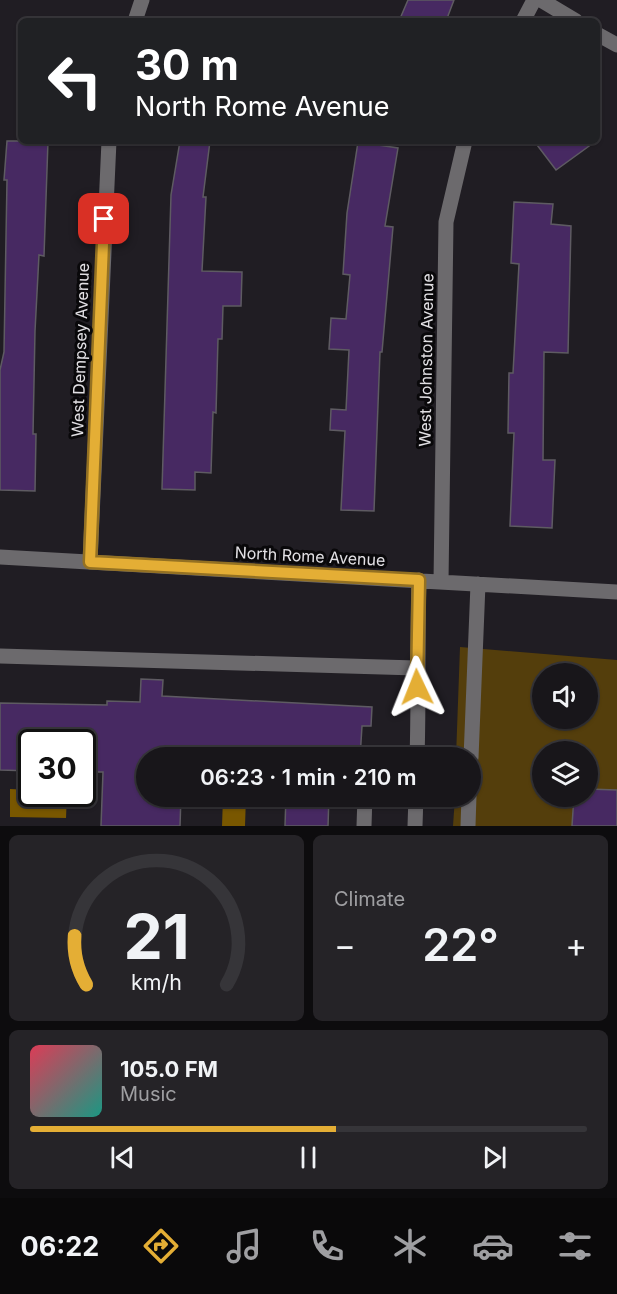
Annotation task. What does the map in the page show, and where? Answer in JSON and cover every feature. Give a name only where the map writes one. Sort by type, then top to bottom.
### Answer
[{"type":"street","points":[[136,18],[142,0]]},
{"type":"street","points":[[525,18],[534,0]]},
{"type":"street","points":[[541,0],[571,18]]},
{"type":"street","points":[[600,36],[617,45]]},
{"type":"street","name":"West Dempsey Avenue","points":[[90,562],[108,144]]},
{"type":"street","name":"West Johnston Avenue","points":[[441,582],[446,222],[464,144]]},
{"type":"street","name":"North Rome Avenue","points":[[0,557],[617,592]]},
{"type":"street","points":[[417,747],[416,668],[419,580]]},
{"type":"street","points":[[471,747],[478,584]]},
{"type":"street","points":[[0,656],[416,668]]},
{"type":"street","points":[[364,826],[365,807]]},
{"type":"street","points":[[415,826],[416,807]]},
{"type":"street","points":[[468,826],[469,807]]},
{"type":"shaded area","points":[[460,647],[617,660],[617,826],[453,826],[454,807],[481,807],[481,747],[456,747]]},
{"type":"shaded area","points":[[10,789],[18,789],[18,807],[66,807],[66,818],[10,817]]},
{"type":"shaded area","points":[[223,807],[246,807],[245,826],[222,826]]},
{"type":"building","points":[[408,0],[454,0],[447,18],[400,18]]},
{"type":"building","points":[[7,141],[18,141],[18,144],[48,144],[44,256],[39,255],[35,331],[33,434],[36,434],[35,491],[0,490],[0,370],[4,352],[7,180],[4,180]]},
{"type":"building","points":[[180,144],[210,144],[203,197],[206,197],[202,271],[242,272],[241,306],[223,306],[222,339],[218,339],[216,413],[213,412],[211,473],[195,472],[195,490],[162,489],[171,195]]},
{"type":"building","points":[[358,144],[398,148],[385,226],[393,227],[382,352],[380,352],[374,511],[341,510],[345,431],[330,430],[331,409],[346,410],[349,350],[329,349],[331,318],[346,319],[350,275],[343,274],[347,213]]},
{"type":"building","points":[[536,144],[592,144],[556,170]]},
{"type":"building","points":[[514,202],[553,204],[551,224],[571,226],[568,353],[544,352],[543,460],[555,460],[552,528],[510,526],[514,433],[508,433],[509,373],[513,373],[519,264],[511,263]]},
{"type":"building","points":[[141,679],[163,680],[162,696],[372,707],[371,726],[362,726],[361,747],[136,747],[136,807],[181,807],[180,826],[101,826],[103,772],[96,772],[96,729],[18,729],[18,771],[0,770],[0,703],[107,705],[107,701],[140,702]]},
{"type":"building","points":[[598,789],[617,790],[617,826],[572,826],[573,807],[598,807]]},
{"type":"building","points":[[286,807],[329,807],[328,826],[285,826]]},
{"type":"route","points":[[104,219],[90,562],[419,580],[417,687]]}]
